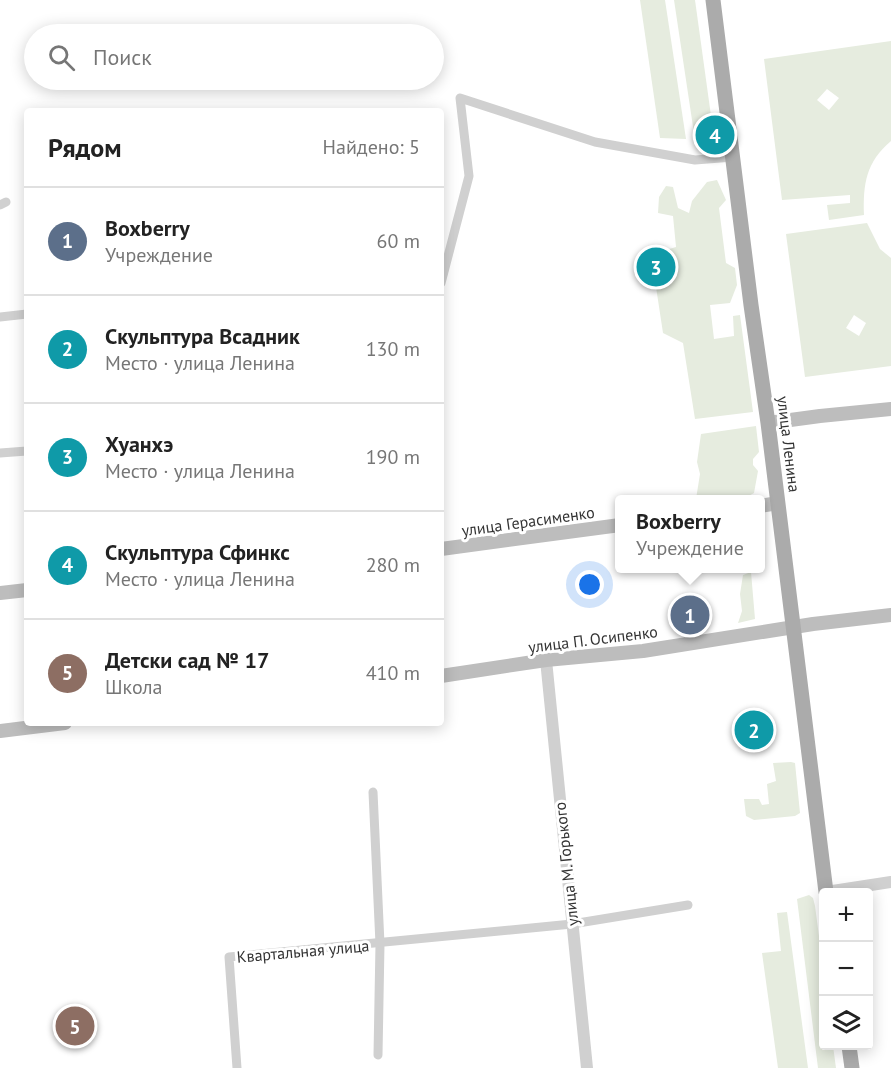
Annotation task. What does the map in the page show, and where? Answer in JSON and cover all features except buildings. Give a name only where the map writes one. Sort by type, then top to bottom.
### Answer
[{"type":"main road","name":"улица Ленина","points":[[712,0],[768,423],[825,888]]},
{"type":"main road","points":[[768,423],[891,410]]},
{"type":"main road","points":[[765,505],[778,503]]},
{"type":"main road","name":"улица Герасименко","points":[[444,549],[615,526]]},
{"type":"main road","points":[[0,593],[24,590]]},
{"type":"main road","name":"улица П. Осипенко","points":[[444,675],[546,660],[643,651],[891,615]]},
{"type":"main road","points":[[0,731],[41,726]]},
{"type":"main road","points":[[850,1050],[852,1068]]},
{"type":"street","points":[[444,272],[469,176],[460,98],[595,142],[695,160],[733,157]]},
{"type":"street","points":[[0,317],[24,314]]},
{"type":"street","points":[[0,453],[24,451]]},
{"type":"street","name":"улица М. Горького","points":[[546,660],[587,1068]]},
{"type":"street","name":"Квартальная улица","points":[[373,792],[380,944]]},
{"type":"street","points":[[852,888],[891,882]]},
{"type":"street","name":"Квартальная улица","points":[[237,1068],[229,957],[572,924],[688,905]]},
{"type":"street","points":[[378,1055],[380,944]]},
{"type":"shaded area","points":[[640,0],[665,0],[686,139],[660,138]]},
{"type":"shaded area","points":[[674,0],[695,0],[712,123],[695,140]]},
{"type":"shaded area","points":[[891,41],[891,141],[871,165],[864,193],[864,215],[829,220],[827,205],[850,203],[850,195],[782,200],[764,59]],"holes":[[[827,89],[839,98],[829,110],[817,100]]]},
{"type":"shaded area","points":[[717,180],[726,200],[719,208],[726,263],[735,268],[737,285],[730,303],[710,305],[714,339],[734,336],[733,316],[740,315],[753,412],[695,419],[683,343],[663,333],[656,287],[671,284],[666,250],[676,247],[673,216],[658,213],[659,197],[666,186],[673,187],[678,208],[689,213],[692,201],[707,182]]},
{"type":"shaded area","points":[[867,223],[880,249],[891,258],[891,366],[805,377],[786,234]],"holes":[[[854,315],[866,323],[859,336],[846,328]]]},
{"type":"shaded area","points":[[756,426],[759,452],[753,459],[753,465],[758,471],[754,493],[750,495],[697,495],[700,474],[697,462],[701,434]]},
{"type":"shaded area","points":[[751,573],[755,619],[738,623],[742,611],[740,594],[743,575]]},
{"type":"shaded area","points":[[773,763],[795,763],[800,813],[795,816],[754,820],[746,816],[744,799],[759,799],[762,805],[769,804],[767,784],[776,781]]},
{"type":"shaded area","points":[[809,895],[813,898],[815,906],[819,936],[819,1050],[834,1050],[836,1068],[818,1068],[797,899]]},
{"type":"shaded area","points":[[787,912],[808,1068],[778,1068],[762,953],[781,951],[777,913]]},
{"type":"place","name":"Скульптура Сфинкс","points":[[715,135]]},
{"type":"place","name":"Хуанхэ","points":[[656,267]]},
{"type":"place","name":"Boxberry","points":[[690,615]]},
{"type":"place","name":"Скульптура Всадник","points":[[754,730]]},
{"type":"place","name":"Детски сад № 17","points":[[75,1026]]}]
